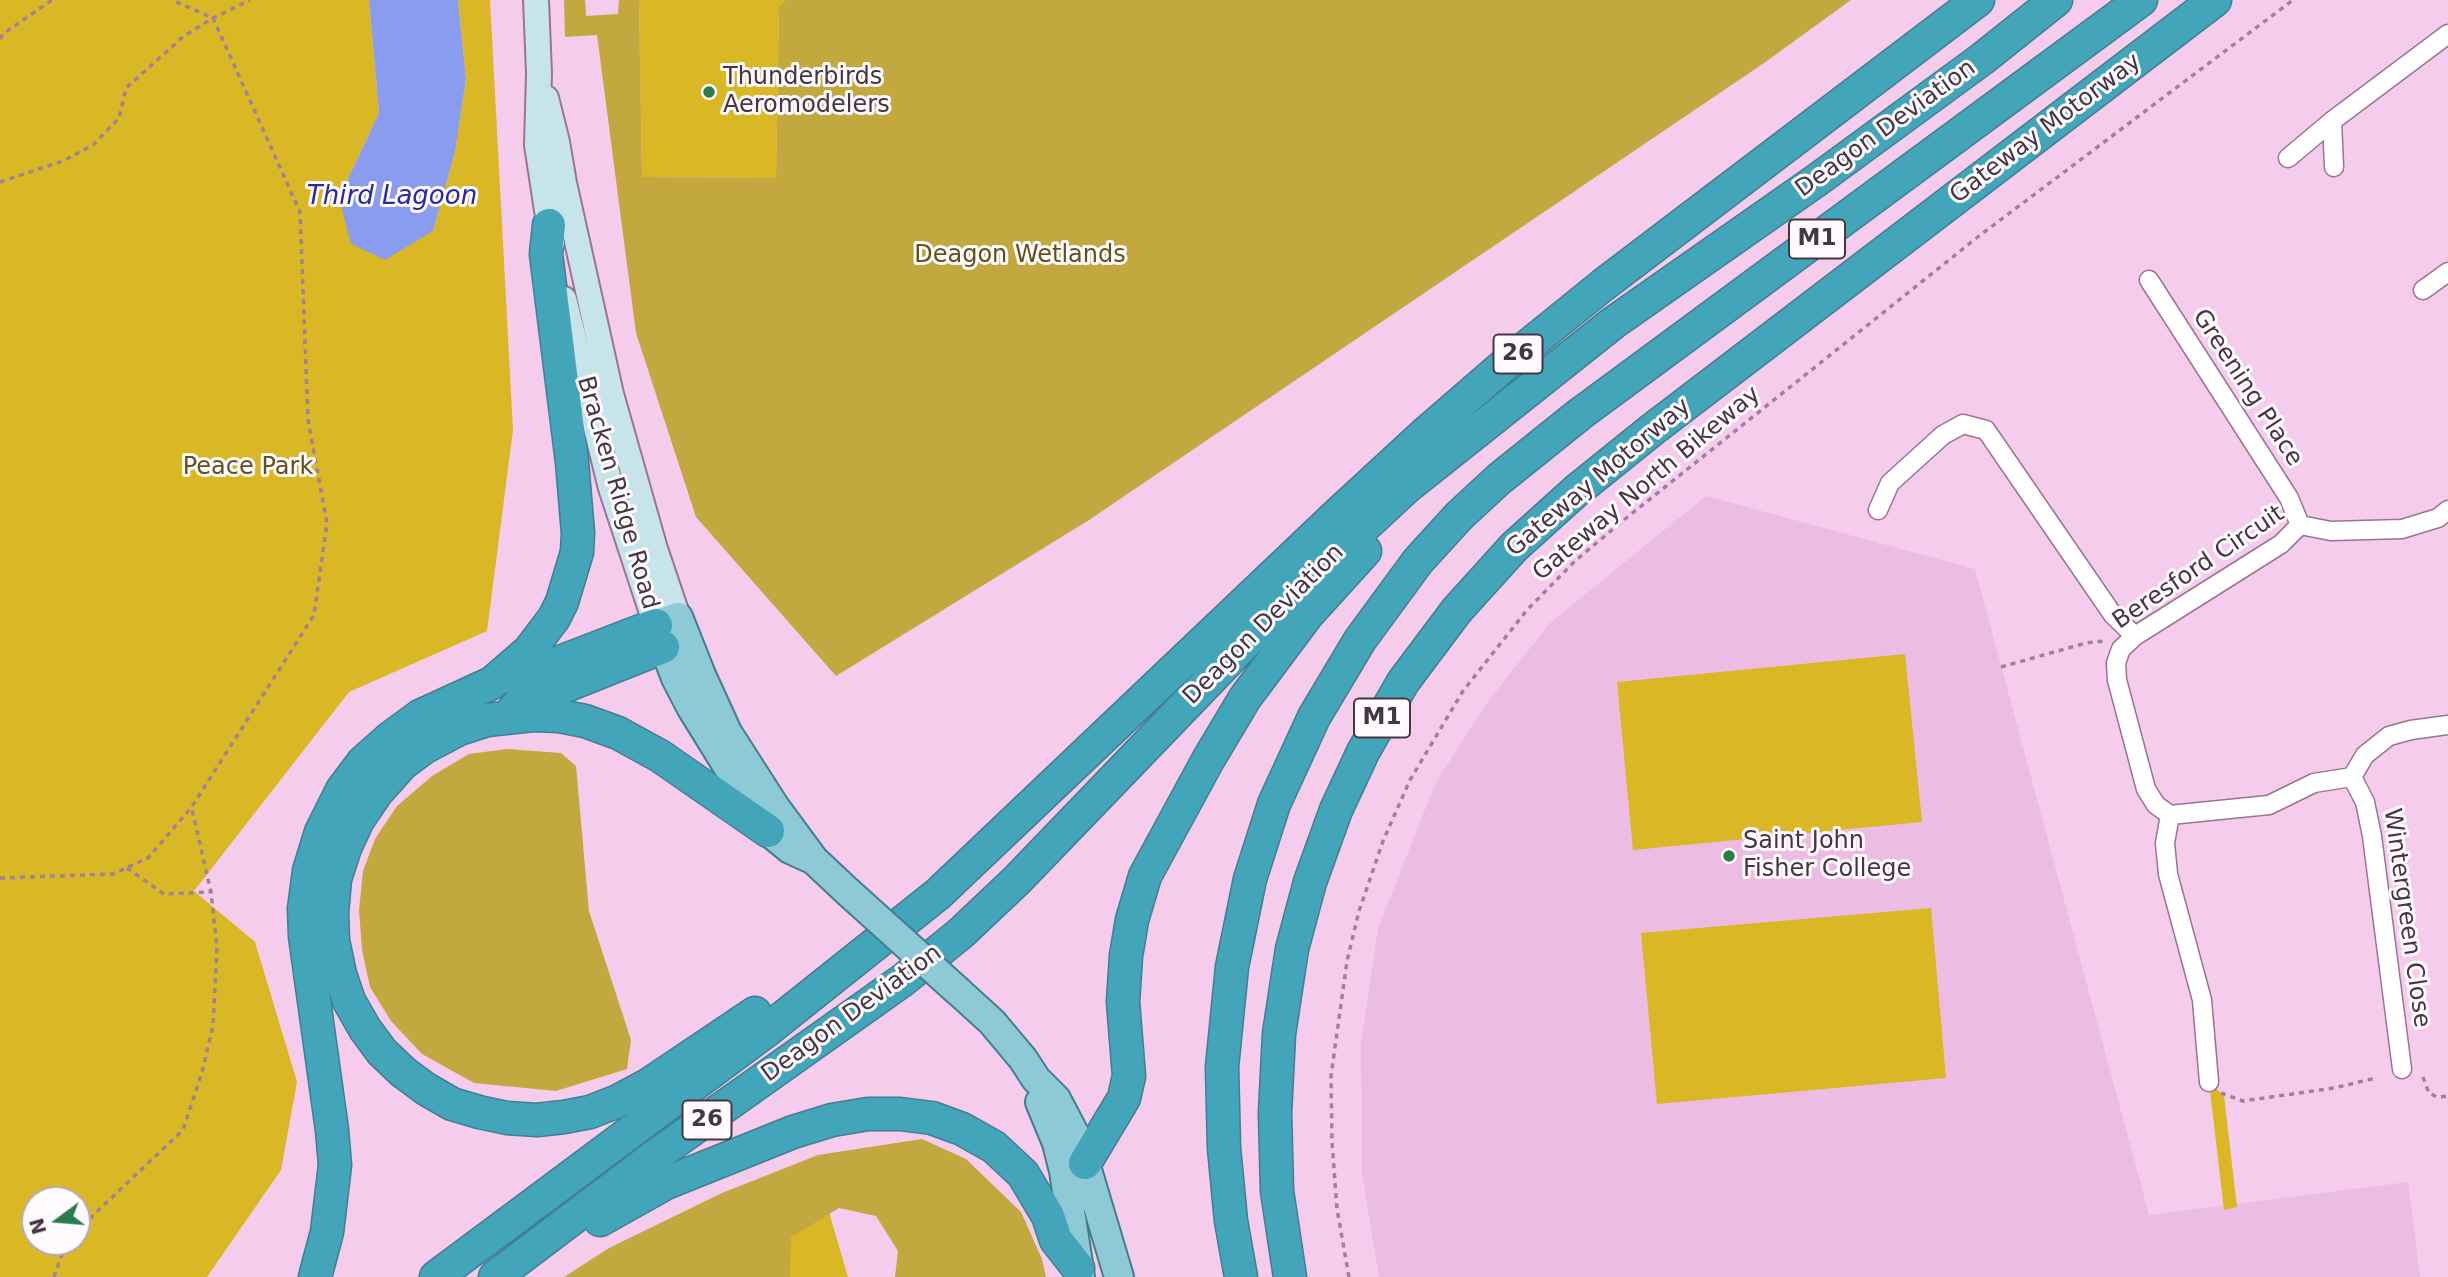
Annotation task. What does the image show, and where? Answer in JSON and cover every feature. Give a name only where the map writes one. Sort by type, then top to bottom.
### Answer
[{"type":"highway","name":"Deagon Deviation","points":[[436,1277],[755,1039],[938,894],[1319,531],[1509,361],[1603,285],[1978,0]]},
{"type":"highway","name":"Deagon Deviation","points":[[504,1270],[655,1156],[903,980],[961,933],[1026,871],[1300,586],[1408,486],[1613,323],[1817,180],[1982,59],[2056,0]]},
{"type":"highway","name":"Gateway Motorway","points":[[1241,1277],[1231,1221],[1224,1148],[1222,1067],[1235,954],[1250,879],[1274,804],[1314,717],[1360,640],[1418,561],[1459,516],[1499,479],[1603,398],[2141,0]]},
{"type":"highway","name":"Gateway Motorway","points":[[1290,1277],[1277,1191],[1275,1113],[1279,1034],[1292,949],[1310,882],[1336,810],[1363,752],[1403,682],[1457,610],[1506,556],[1577,491],[1653,429],[2214,0]]},
{"type":"highway","points":[[315,1277],[327,1232],[335,1165],[305,936],[304,909],[309,871],[321,832],[342,790],[363,762],[390,738],[420,716],[482,689],[503,676],[530,651],[562,602],[577,552],[572,462],[546,254],[549,225]]},
{"type":"highway","points":[[1086,1163],[1125,1098],[1129,1076],[1123,1002],[1126,956],[1132,920],[1145,876],[1245,698],[1307,615],[1393,523],[1408,486]]},
{"type":"highway","points":[[506,717],[518,705],[671,632]]},
{"type":"highway","points":[[503,676],[521,677],[671,632]]},
{"type":"highway","points":[[768,831],[660,756],[618,733],[585,721],[533,715],[506,717],[459,729],[425,747],[402,764],[377,792],[358,820],[345,848],[335,879],[333,941],[349,1001],[382,1052],[426,1089],[452,1104],[507,1118],[564,1118],[618,1101],[648,1084],[701,1051],[809,975],[845,968]]},
{"type":"highway","points":[[504,1270],[555,1253],[620,1208],[666,1182],[793,1132],[832,1120],[868,1114],[900,1114],[932,1118],[962,1129],[994,1147],[1023,1174],[1048,1216],[1056,1240],[1079,1272]]},
{"type":"main road","name":"Bracken Ridge Road","points":[[536,0],[539,73],[537,145],[549,225],[561,290],[604,463],[629,545],[671,632],[727,732],[775,807],[814,860],[1007,1038],[1036,1079],[1056,1099],[1086,1163],[1119,1277]]},
{"type":"main road","name":"Bracken Ridge Road","points":[[539,73],[557,142],[611,394],[647,523],[691,707],[733,775],[763,815],[768,831],[790,849],[814,860]]},
{"type":"main road","name":"Bracken Ridge Road","points":[[1036,1079],[1041,1106],[1057,1143],[1064,1171],[1079,1272]]},
{"type":"street","points":[[2288,158],[2332,121],[2448,34]]},
{"type":"street","points":[[2332,121],[2334,167]]},
{"type":"street","points":[[2423,290],[2448,272]]},
{"type":"street","name":"Greening Place","points":[[2149,280],[2289,498],[2300,525]]},
{"type":"street","points":[[1878,510],[1890,483],[1943,435],[1964,424],[1986,430],[2113,615],[2134,636]]},
{"type":"street","name":"Beresford Circuit","points":[[2170,815],[2156,805],[2146,789],[2117,680],[2116,663],[2121,649],[2134,636],[2281,544],[2300,525],[2331,531],[2402,529],[2438,518],[2448,510]]},
{"type":"street","points":[[2210,1082],[2202,1000],[2168,874],[2165,843],[2170,815],[2269,805],[2314,783],[2352,777],[2365,755],[2389,736],[2448,725]]},
{"type":"street","name":"Wintergreen Close","points":[[2352,777],[2365,802],[2372,836],[2402,1069]]},
{"type":"path","points":[[0,39],[52,0]]},
{"type":"path","points":[[0,878],[113,874],[148,858],[191,808],[314,615],[327,523],[308,420],[300,212],[213,18],[172,0]]},
{"type":"path","points":[[0,183],[63,161],[93,145],[119,118],[126,88],[184,36],[250,0]]},
{"type":"path","name":"Gateway North Bikeway","points":[[1349,1277],[1338,1209],[1332,1142],[1331,1076],[1347,961],[1359,911],[1383,841],[1410,779],[1463,691],[1527,610],[1574,561],[1979,236],[2292,0]]},
{"type":"path","points":[[2001,667],[2086,643],[2134,636]]},
{"type":"path","points":[[91,1217],[183,1130],[214,1026],[217,947],[211,892],[191,808]]},
{"type":"path","points":[[126,868],[164,894],[211,892]]},
{"type":"path","points":[[2423,1077],[2429,1093],[2437,1097],[2448,1096]]},
{"type":"path","points":[[2210,1082],[2224,1096],[2243,1101],[2334,1088],[2376,1078]]},
{"type":"path","points":[[54,1277],[61,1256]]},
{"type":"shaded area","name":"Saint John Fisher College","points":[[1706,496],[1975,569],[2149,1215],[2408,1182],[2420,1277],[1379,1277],[1362,1173],[1361,1044],[1378,929],[1435,784],[1486,704],[1550,623]]},
{"type":"green space","name":"Peace Park","points":[[0,0],[369,0],[379,113],[339,198],[433,231],[455,152],[466,79],[458,0],[490,0],[513,430],[487,631],[349,692],[194,891],[255,942],[297,1082],[281,1170],[207,1277],[0,1277]]},
{"type":"green space","name":"Deagon Wetlands","points":[[564,0],[585,0],[586,16],[618,14],[619,0],[639,0],[642,177],[776,178],[779,7],[785,0],[1851,0],[1764,63],[1089,520],[836,676],[696,517],[636,333],[597,35],[565,37]]},
{"type":"green space","name":"Thunderbirds Aeromodelers","points":[[639,0],[785,0],[779,8],[776,178],[642,177]]},
{"type":"green space","points":[[1905,654],[1922,822],[1633,850],[1617,682]]},
{"type":"green space","points":[[507,749],[561,753],[576,766],[589,911],[631,1040],[627,1069],[556,1091],[474,1083],[422,1054],[391,1021],[370,987],[362,950],[359,910],[363,871],[375,839],[397,806],[432,776],[469,754]]},
{"type":"green space","points":[[1931,908],[1946,1078],[1657,1104],[1641,933]]},
{"type":"green space","points":[[2209,1082],[2224,1096],[2237,1207],[2224,1210]]},
{"type":"green space","points":[[922,1139],[966,1159],[1021,1212],[1042,1259],[1046,1277],[895,1277],[898,1251],[876,1216],[839,1208],[791,1237],[790,1277],[564,1277],[609,1248],[722,1193],[818,1155]]},
{"type":"green space","points":[[826,1202],[848,1277],[656,1277]]},
{"type":"water","name":"Third Lagoon","points":[[369,0],[458,0],[466,79],[455,152],[433,231],[385,260],[351,244],[339,198],[379,113]]},
{"type":"place","name":"Thunderbirds Aeromodelers","points":[[709,92]]},
{"type":"place","name":"Saint John Fisher College","points":[[1729,856]]}]
